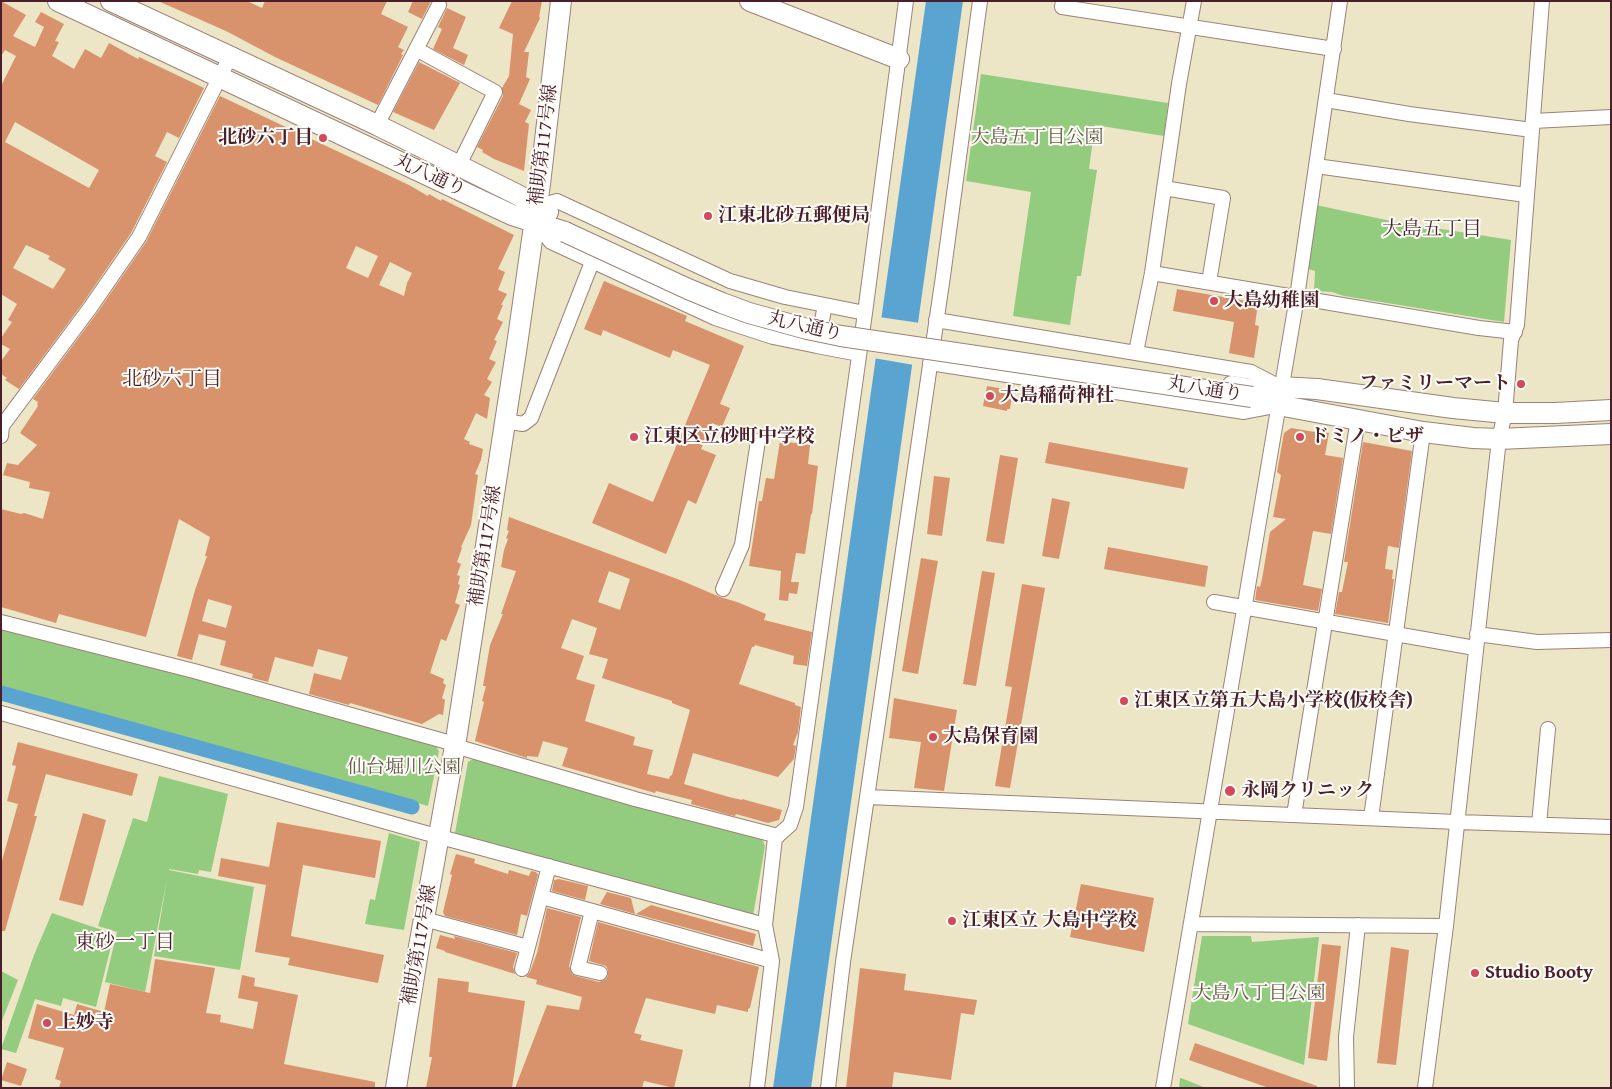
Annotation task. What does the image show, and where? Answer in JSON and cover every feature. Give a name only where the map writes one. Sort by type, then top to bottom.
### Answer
[{"type":"main road","name":"丸八通り","points":[[58,1],[512,214],[536,214]]},
{"type":"main road","name":"丸八通り","points":[[110,1],[459,165],[516,194],[536,214],[752,304],[787,314],[847,326],[1137,370],[1253,394],[1279,396],[1358,419],[1423,432],[1499,439],[1611,434]]},
{"type":"main road","name":"補助第117号線","points":[[396,1088],[454,746],[505,421],[536,214],[561,1]]},
{"type":"main road","points":[[750,1],[899,59]]},
{"type":"main road","name":"丸八通り","points":[[1279,396],[1317,389],[1453,408],[1505,413],[1528,414],[1611,410]]},
{"type":"street","points":[[757,1088],[772,961],[764,925],[775,838],[790,825],[796,807],[865,313],[906,1]]},
{"type":"street","points":[[828,1088],[843,962],[930,363],[980,1]]},
{"type":"street","points":[[1063,1],[1062,7],[1110,8],[1190,26],[1334,49]]},
{"type":"street","points":[[1136,352],[1152,273],[1179,84],[1194,1]]},
{"type":"street","points":[[1163,1088],[1297,297],[1340,1]]},
{"type":"street","points":[[1425,1088],[1446,926],[1499,439],[1505,413],[1511,340],[1517,325],[1542,1]]},
{"type":"street","points":[[377,125],[439,5]]},
{"type":"street","points":[[416,49],[495,92],[459,165]]},
{"type":"street","points":[[1,436],[2,426],[90,308],[139,237],[230,57]]},
{"type":"street","points":[[1326,100],[1409,114],[1532,126],[1611,117]]},
{"type":"street","points":[[1316,166],[1526,195]]},
{"type":"street","points":[[1164,188],[1223,198],[1209,282]]},
{"type":"street","points":[[859,354],[773,338],[715,318],[551,242],[536,214],[557,201],[730,281],[785,297],[865,313]]},
{"type":"street","points":[[505,421],[523,424],[531,418],[592,262]]},
{"type":"street","points":[[1152,273],[1479,328],[1515,332]]},
{"type":"street","points":[[817,346],[825,305]]},
{"type":"street","points":[[936,320],[1251,372],[1279,396]]},
{"type":"street","points":[[930,363],[1244,412],[1279,396]]},
{"type":"street","points":[[1294,815],[1358,419]]},
{"type":"street","points":[[1371,818],[1423,432]]},
{"type":"street","points":[[723,590],[742,545],[758,441]]},
{"type":"street","points":[[1214,602],[1396,635],[1476,641],[1611,640]]},
{"type":"street","points":[[1,622],[194,671],[435,738],[454,746],[635,799],[778,836]]},
{"type":"street","points":[[1,713],[438,836],[764,925]]},
{"type":"street","points":[[1539,824],[1548,729]]},
{"type":"street","points":[[868,796],[1611,828]]},
{"type":"street","points":[[522,969],[549,866]]},
{"type":"street","points":[[542,896],[772,961]]},
{"type":"street","points":[[592,911],[578,968],[600,973]]},
{"type":"street","points":[[424,919],[528,947]]},
{"type":"street","points":[[1192,924],[1446,926]]},
{"type":"street","points":[[1346,1088],[1346,1037],[1358,925]]},
{"type":"green space","name":"大島五丁目公園","points":[[981,74],[1168,103],[1164,136],[1095,125],[1089,169],[1097,170],[1081,276],[1077,276],[1070,325],[1013,316],[1031,192],[966,181]]},
{"type":"green space","points":[[1316,205],[1391,221],[1511,240],[1504,322],[1344,296],[1332,292],[1314,291],[1315,271],[1308,269]]},
{"type":"green space","name":"仙台堀川公園","points":[[1,625],[435,745],[439,751],[428,806],[1,687]]},
{"type":"green space","name":"仙台堀川公園","points":[[474,758],[642,808],[762,839],[765,846],[753,916],[455,833],[468,762]]},
{"type":"green space","points":[[159,776],[228,794],[211,872],[199,870],[198,874],[169,870],[254,887],[240,970],[154,956],[167,879],[145,992],[105,982],[117,932],[98,926],[133,818],[147,822]]},
{"type":"green space","points":[[389,833],[420,842],[404,930],[365,924],[370,899],[375,900]]},
{"type":"green space","points":[[52,913],[114,934],[96,1007],[63,998],[61,1006],[35,999],[16,1053],[1,1049],[34,955]]},
{"type":"green space","name":"大島八丁目公園","points":[[1202,936],[1251,936],[1252,942],[1319,937],[1304,1065],[1188,1024]]},
{"type":"green space","points":[[1,971],[18,980],[1,1023]]},
{"type":"green space","points":[[1181,1078],[1206,1088],[1179,1088]]},
{"type":"water","points":[[926,1],[963,1],[811,1088],[773,1088]]},
{"type":"pier","points":[[879,317],[920,323],[914,365],[873,358]]},
{"type":"building","points":[[1,1],[26,15],[13,36],[35,47],[44,27],[35,22],[41,12],[64,24],[55,41],[59,42],[52,56],[74,69],[85,49],[101,58],[109,43],[138,59],[139,57],[204,88],[179,138],[167,132],[155,156],[167,162],[131,233],[83,303],[19,389],[5,380],[7,378],[1,374],[1,361],[10,349],[1,344],[1,338],[12,322],[8,320],[17,304],[1,294],[1,86],[16,56],[5,50],[1,56]],"holes":[[[15,122],[99,170],[89,188],[5,142]],[[26,245],[50,256],[48,259],[66,269],[53,289],[13,268]]]},
{"type":"building","points":[[158,1],[247,1],[262,8],[265,1],[387,1],[381,14],[408,27],[398,47],[404,50],[401,54],[403,55],[378,105],[275,57],[226,31]]},
{"type":"building","points":[[413,1],[431,1],[422,19],[408,12]]},
{"type":"building","points":[[512,1],[542,1],[540,18],[524,52],[529,52],[526,77],[530,79],[519,104],[531,110],[525,122],[529,124],[524,171],[494,159],[477,147],[503,96],[502,88],[509,76],[513,34],[499,28]]},
{"type":"building","points":[[447,8],[466,17],[453,48],[468,55],[464,65],[433,49],[442,29],[438,27]]},
{"type":"building","points":[[419,62],[460,83],[434,130],[393,112]]},
{"type":"building","points":[[220,96],[409,185],[428,196],[429,194],[441,201],[442,199],[514,235],[498,269],[505,272],[498,290],[507,294],[497,319],[503,322],[494,340],[497,341],[489,359],[496,362],[487,379],[492,382],[484,395],[490,398],[487,419],[476,413],[464,439],[470,442],[469,444],[483,449],[475,474],[478,475],[471,525],[461,547],[457,562],[461,564],[457,575],[460,576],[458,584],[460,585],[455,603],[460,605],[446,641],[441,639],[430,673],[444,679],[443,683],[446,685],[442,698],[445,700],[443,715],[439,714],[422,724],[350,703],[349,705],[309,694],[314,673],[341,680],[348,657],[318,649],[313,667],[275,657],[268,682],[252,678],[253,674],[220,665],[226,641],[199,634],[192,660],[177,656],[195,590],[207,556],[205,556],[210,537],[179,519],[146,637],[59,614],[56,623],[1,607],[1,509],[43,519],[50,492],[29,488],[30,482],[3,475],[7,463],[18,465],[37,445],[20,433],[38,406],[38,402],[33,399],[97,313],[146,242]],"holes":[[[356,246],[378,256],[368,278],[346,268]],[[390,262],[412,273],[404,296],[379,285]],[[208,599],[232,606],[226,628],[202,621]]]},
{"type":"building","points":[[604,281],[687,316],[685,321],[744,346],[720,404],[730,408],[722,427],[712,423],[701,449],[716,455],[696,504],[688,500],[666,554],[592,523],[609,483],[653,502],[710,365],[673,350],[670,358],[603,330],[601,336],[584,329]]},
{"type":"building","points":[[1177,289],[1258,303],[1255,325],[1259,326],[1254,358],[1229,353],[1234,322],[1173,311]]},
{"type":"building","points":[[987,386],[1011,392],[1010,409],[1007,409],[1007,411],[983,406]]},
{"type":"building","points":[[1291,428],[1329,433],[1325,455],[1343,458],[1331,534],[1313,531],[1303,585],[1322,589],[1318,611],[1255,600],[1257,586],[1260,587],[1262,579],[1270,532],[1286,519],[1273,517],[1281,475],[1277,472],[1284,433]]},
{"type":"building","points":[[780,441],[810,445],[808,464],[818,466],[805,554],[796,553],[791,582],[799,582],[797,594],[789,593],[788,601],[779,600],[781,571],[749,566],[759,501],[762,501],[766,478],[774,479]]},
{"type":"building","points":[[1049,442],[1188,468],[1184,489],[1045,463]]},
{"type":"building","points":[[1363,442],[1412,451],[1399,548],[1388,546],[1385,569],[1393,570],[1392,579],[1394,579],[1388,623],[1335,614],[1348,562],[1344,562]]},
{"type":"building","points":[[1000,455],[1018,458],[1004,544],[986,541]]},
{"type":"building","points":[[934,476],[950,478],[942,536],[927,534]]},
{"type":"building","points":[[1052,498],[1070,502],[1059,559],[1042,556]]},
{"type":"building","points":[[509,517],[737,602],[766,614],[764,620],[812,632],[807,666],[793,664],[794,656],[755,645],[752,647],[739,684],[795,703],[795,705],[801,707],[798,732],[793,745],[796,746],[794,759],[778,777],[693,753],[684,784],[782,810],[779,820],[768,823],[736,814],[735,816],[730,815],[691,804],[692,800],[656,791],[655,793],[562,766],[568,748],[543,741],[538,757],[527,756],[527,758],[475,741],[484,702],[482,701],[486,686],[483,686],[490,645],[503,614],[501,614],[516,571],[501,567],[508,539],[506,538],[509,531],[507,530]],"holes":[[[609,571],[630,579],[620,610],[598,602]],[[572,619],[597,628],[589,654],[608,659],[602,678],[672,701],[672,703],[690,710],[672,775],[669,779],[647,774],[653,750],[633,745],[635,737],[585,721],[595,685],[576,679],[584,656],[561,648]]]},
{"type":"building","points":[[1108,547],[1208,566],[1205,587],[1104,569]]},
{"type":"building","points":[[921,558],[938,561],[918,674],[902,671]]},
{"type":"building","points":[[982,571],[995,573],[976,686],[963,684]]},
{"type":"building","points":[[1022,584],[1045,588],[1010,788],[995,786],[1012,687],[1005,686]]},
{"type":"building","points":[[894,698],[957,710],[944,791],[914,788],[921,742],[889,738]]},
{"type":"building","points":[[18,742],[138,774],[132,796],[46,774],[34,816],[37,816],[5,931],[1,931],[1,864],[18,804],[7,801],[16,766],[12,765]]},
{"type":"building","points":[[83,813],[106,820],[83,906],[59,900]]},
{"type":"building","points":[[277,822],[381,841],[375,878],[303,865],[291,936],[384,955],[378,983],[288,965],[290,958],[255,952],[266,885],[218,876],[221,858],[269,867]]},
{"type":"building","points":[[456,854],[475,859],[474,863],[508,874],[509,870],[529,876],[531,871],[536,872],[538,875],[527,916],[521,914],[517,935],[445,916],[443,912]]},
{"type":"building","points":[[559,879],[588,886],[585,900],[552,891],[554,880]]},
{"type":"building","points":[[1081,884],[1154,898],[1144,952],[1070,937]]},
{"type":"building","points":[[607,892],[631,898],[635,914],[600,904]]},
{"type":"building","points":[[651,905],[756,934],[753,946],[636,914]]},
{"type":"building","points":[[547,908],[581,917],[569,966],[572,974],[599,982],[606,979],[608,975],[606,966],[589,961],[598,922],[759,967],[748,1012],[717,1005],[715,1014],[646,998],[634,1033],[642,1035],[640,1040],[683,1050],[674,1088],[644,1081],[642,1088],[515,1088],[547,1005],[579,1010],[582,997],[536,984],[537,980],[526,977],[530,972],[537,953]]},
{"type":"building","points":[[440,935],[455,939],[454,936],[517,953],[513,967],[515,974],[436,948]]},
{"type":"building","points":[[1322,944],[1341,946],[1327,1061],[1308,1058]]},
{"type":"building","points":[[1391,947],[1409,950],[1396,1065],[1377,1063]]},
{"type":"building","points":[[155,959],[215,968],[206,1013],[221,1015],[220,1022],[253,1029],[258,1002],[238,998],[242,975],[255,978],[254,986],[298,995],[284,1064],[375,1082],[375,1088],[59,1088],[61,1081],[55,1079],[64,1048],[28,1038],[37,1004],[74,1015],[77,1004],[104,1012],[110,984],[150,993]]},
{"type":"building","points":[[860,968],[906,974],[904,990],[977,1000],[974,1015],[961,1013],[951,1080],[894,1072],[892,1088],[846,1088]]},
{"type":"building","points":[[438,978],[469,982],[468,992],[525,1001],[512,1088],[426,1088],[432,1057],[429,1057]]},
{"type":"building","points":[[1195,1043],[1317,1086],[1317,1088],[1269,1088],[1189,1060]]},
{"type":"building","points":[[7,1062],[27,1069],[21,1086],[1,1080]]},
{"type":"waterway","points":[[1,693],[412,807]]},
{"type":"place","name":"北砂六丁目","points":[[323,138]]},
{"type":"place","name":"江東北砂五郵便局","points":[[708,216]]},
{"type":"place","name":"大島幼稚園","points":[[1214,301]]},
{"type":"place","name":"ファミリーマート","points":[[1521,384]]},
{"type":"place","name":"大島稲荷神社","points":[[990,396]]},
{"type":"place","name":"江東区立砂町中学校","points":[[634,437]]},
{"type":"place","name":"ドミノ・ピザ","points":[[1300,437]]},
{"type":"place","name":"江東区立第五大島小学校(仮校舎)","points":[[1124,701]]},
{"type":"place","name":"大島保育園","points":[[933,737]]},
{"type":"place","name":"永岡クリニック","points":[[1230,791]]},
{"type":"place","name":"江東区立 大島中学校","points":[[952,921]]},
{"type":"place","name":"Studio Booty","points":[[1475,973]]},
{"type":"place","name":"上妙寺","points":[[47,1023]]},
{"type":"district","name":"大島五丁目","points":[[1432,230]]},
{"type":"district","name":"北砂六丁目","points":[[172,380]]},
{"type":"district","name":"東砂一丁目","points":[[125,943]]}]
